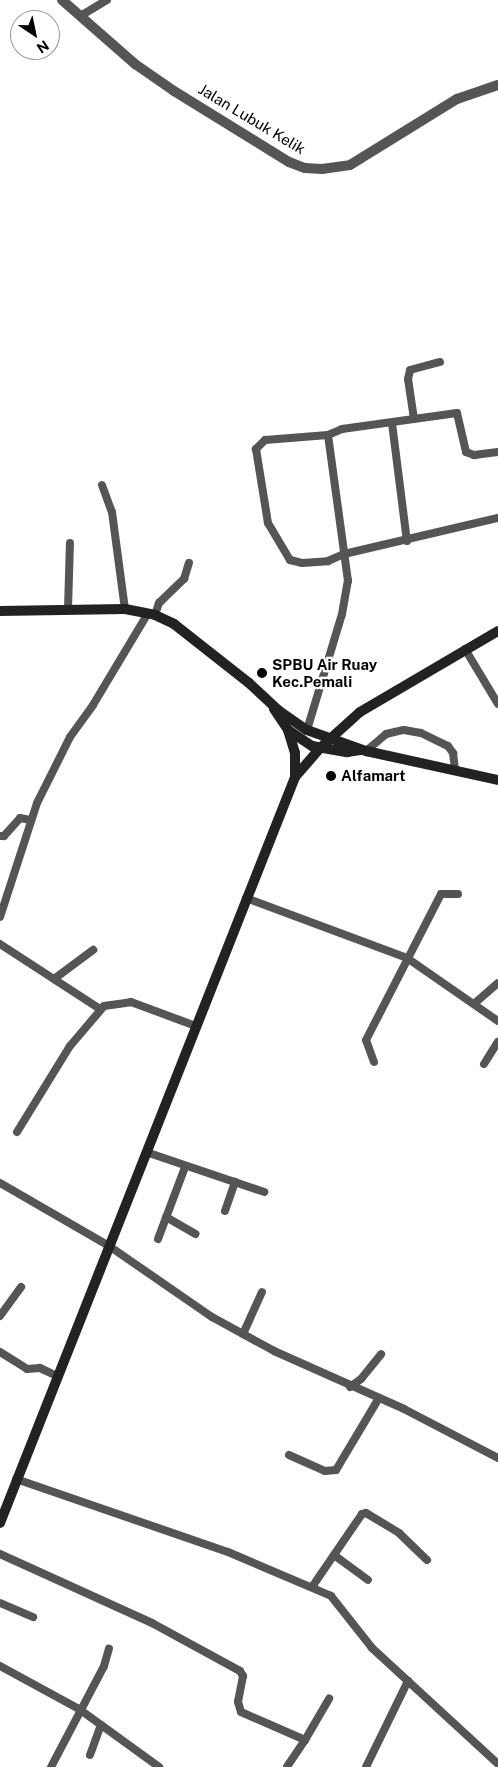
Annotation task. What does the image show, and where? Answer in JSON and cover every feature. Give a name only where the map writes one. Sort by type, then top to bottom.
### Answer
[{"type":"main road","points":[[0,611],[125,609],[152,614],[174,624],[307,730],[332,736],[364,751],[498,780]]},
{"type":"main road","points":[[0,1523],[295,778],[332,736],[378,700],[498,631]]},
{"type":"main road","points":[[271,702],[288,730],[295,753],[295,778]]},
{"type":"main road","points":[[288,730],[319,749],[347,752],[364,751]]},
{"type":"street","name":"Jalan Lubuk Kelik","points":[[62,0],[82,15],[135,64],[174,91],[289,162],[313,169],[350,165],[457,99],[474,90],[498,85]]},
{"type":"street","points":[[82,15],[107,0]]},
{"type":"street","points":[[414,419],[408,379],[410,370],[440,362]]},
{"type":"street","points":[[498,452],[474,455],[466,452],[457,413],[342,429],[328,435],[259,443],[256,449],[263,505],[276,540],[290,560],[302,564],[323,562],[344,554],[407,541],[498,518]]},
{"type":"street","points":[[392,423],[407,541]]},
{"type":"street","points":[[307,730],[346,596],[348,581],[328,435]]},
{"type":"street","points":[[102,485],[112,512],[125,609]]},
{"type":"street","points":[[68,609],[70,543]]},
{"type":"street","points":[[0,916],[30,820],[70,737],[159,603],[184,579],[189,564]]},
{"type":"street","points":[[464,649],[495,694],[498,704]]},
{"type":"street","points":[[364,751],[386,734],[404,730],[421,733],[448,746],[453,753],[454,770]]},
{"type":"street","points":[[0,836],[4,836],[20,818],[30,820]]},
{"type":"street","points":[[374,1062],[366,1040],[407,958],[441,894],[458,894]]},
{"type":"street","points":[[246,898],[407,958],[475,1003],[498,1021]]},
{"type":"street","points":[[0,944],[100,1009]]},
{"type":"street","points":[[54,979],[93,950]]},
{"type":"street","points":[[475,1003],[498,983]]},
{"type":"street","points":[[17,1132],[70,1046],[100,1009],[110,1003],[124,1001],[196,1026]]},
{"type":"street","points":[[484,1064],[498,1042]]},
{"type":"street","points":[[146,1152],[185,1167],[264,1192]]},
{"type":"street","points":[[158,1239],[185,1167]]},
{"type":"street","points":[[225,1211],[235,1182]]},
{"type":"street","points":[[0,1184],[109,1246],[183,1298],[243,1334],[350,1387],[379,1398],[458,1435],[498,1458]]},
{"type":"street","points":[[166,1217],[195,1234]]},
{"type":"street","points":[[0,1316],[21,1287]]},
{"type":"street","points":[[243,1334],[262,1292]]},
{"type":"street","points":[[0,1352],[27,1370],[40,1368],[57,1376]]},
{"type":"street","points":[[350,1387],[362,1379],[381,1354]]},
{"type":"street","points":[[289,1455],[326,1471],[336,1470],[379,1398]]},
{"type":"street","points":[[16,1479],[228,1552],[331,1596],[343,1608],[372,1648],[496,1763]]},
{"type":"street","points":[[312,1587],[362,1514],[366,1513],[399,1533],[428,1560]]},
{"type":"street","points":[[0,1554],[152,1623],[236,1668],[244,1676],[238,1702],[241,1712],[304,1740]]},
{"type":"street","points":[[334,1555],[368,1580]]},
{"type":"street","points":[[0,1603],[33,1616]]},
{"type":"street","points":[[51,1767],[79,1709],[104,1666],[109,1649]]},
{"type":"street","points":[[0,1666],[79,1709],[159,1767]]},
{"type":"street","points":[[366,1767],[408,1681]]},
{"type":"street","points":[[287,1767],[329,1699]]},
{"type":"street","points":[[90,1755],[101,1725]]},
{"type":"place","name":"SPBU Air Ruay Kec.Pemali","points":[[262,673]]},
{"type":"place","name":"Alfamart","points":[[331,776]]}]
